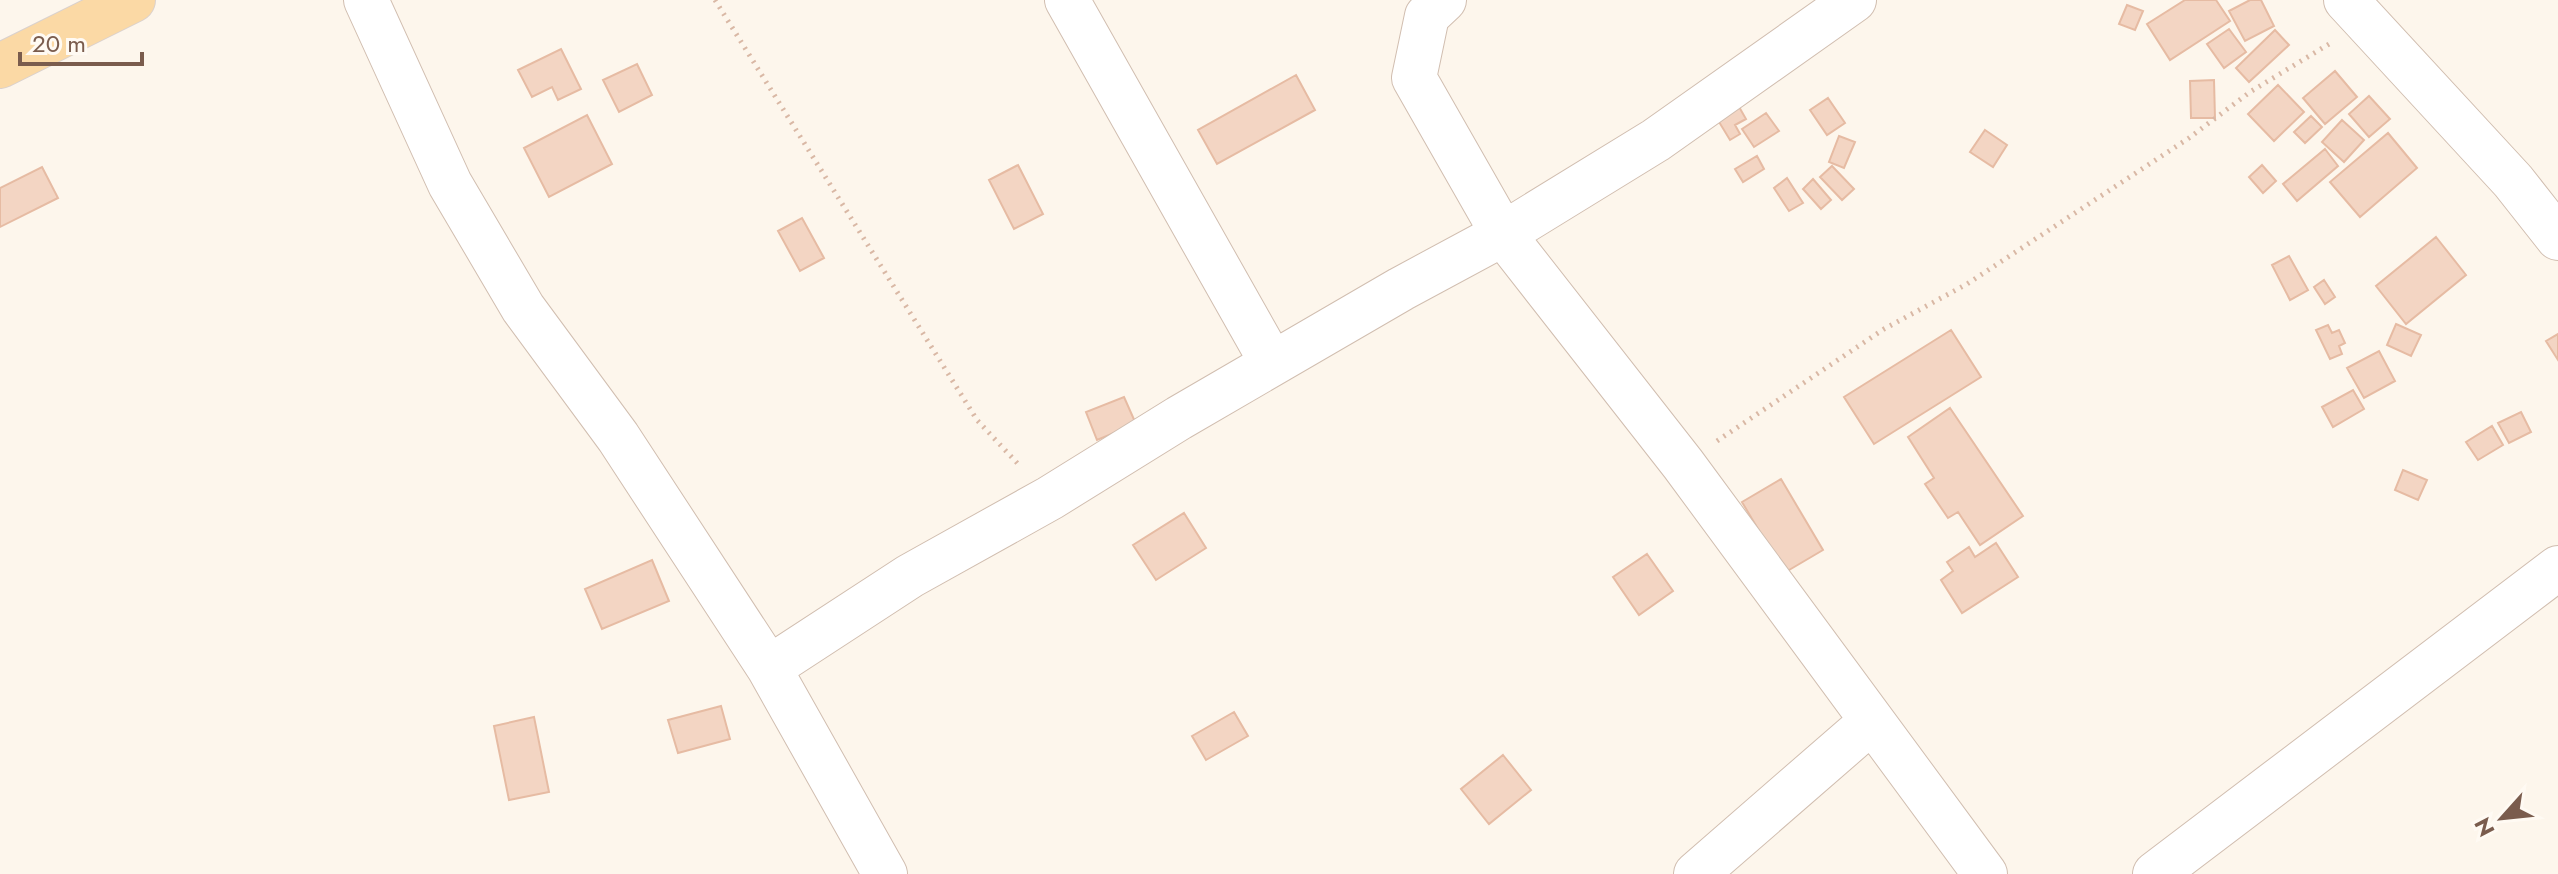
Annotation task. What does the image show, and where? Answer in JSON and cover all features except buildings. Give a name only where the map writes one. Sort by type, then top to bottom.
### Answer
[{"type":"main road","points":[[0,66],[133,0]]},
{"type":"street","points":[[366,0],[450,184],[523,308],[618,437],[769,668],[885,874]]},
{"type":"street","points":[[1067,0],[1272,363]]},
{"type":"street","points":[[1444,0],[1427,16],[1414,78],[1503,234],[1683,464],[1985,874]]},
{"type":"street","points":[[769,668],[910,576],[1050,498],[1272,363],[1503,234],[1656,140],[1854,0]]},
{"type":"street","points":[[2367,7],[2558,238]]},
{"type":"street","points":[[2155,874],[2558,568]]},
{"type":"street","points":[[1696,874],[1872,721]]},
{"type":"path","points":[[715,0],[977,420],[1050,498]]},
{"type":"path","points":[[1683,464],[1884,329],[1967,284],[2189,138],[2367,7]]}]
